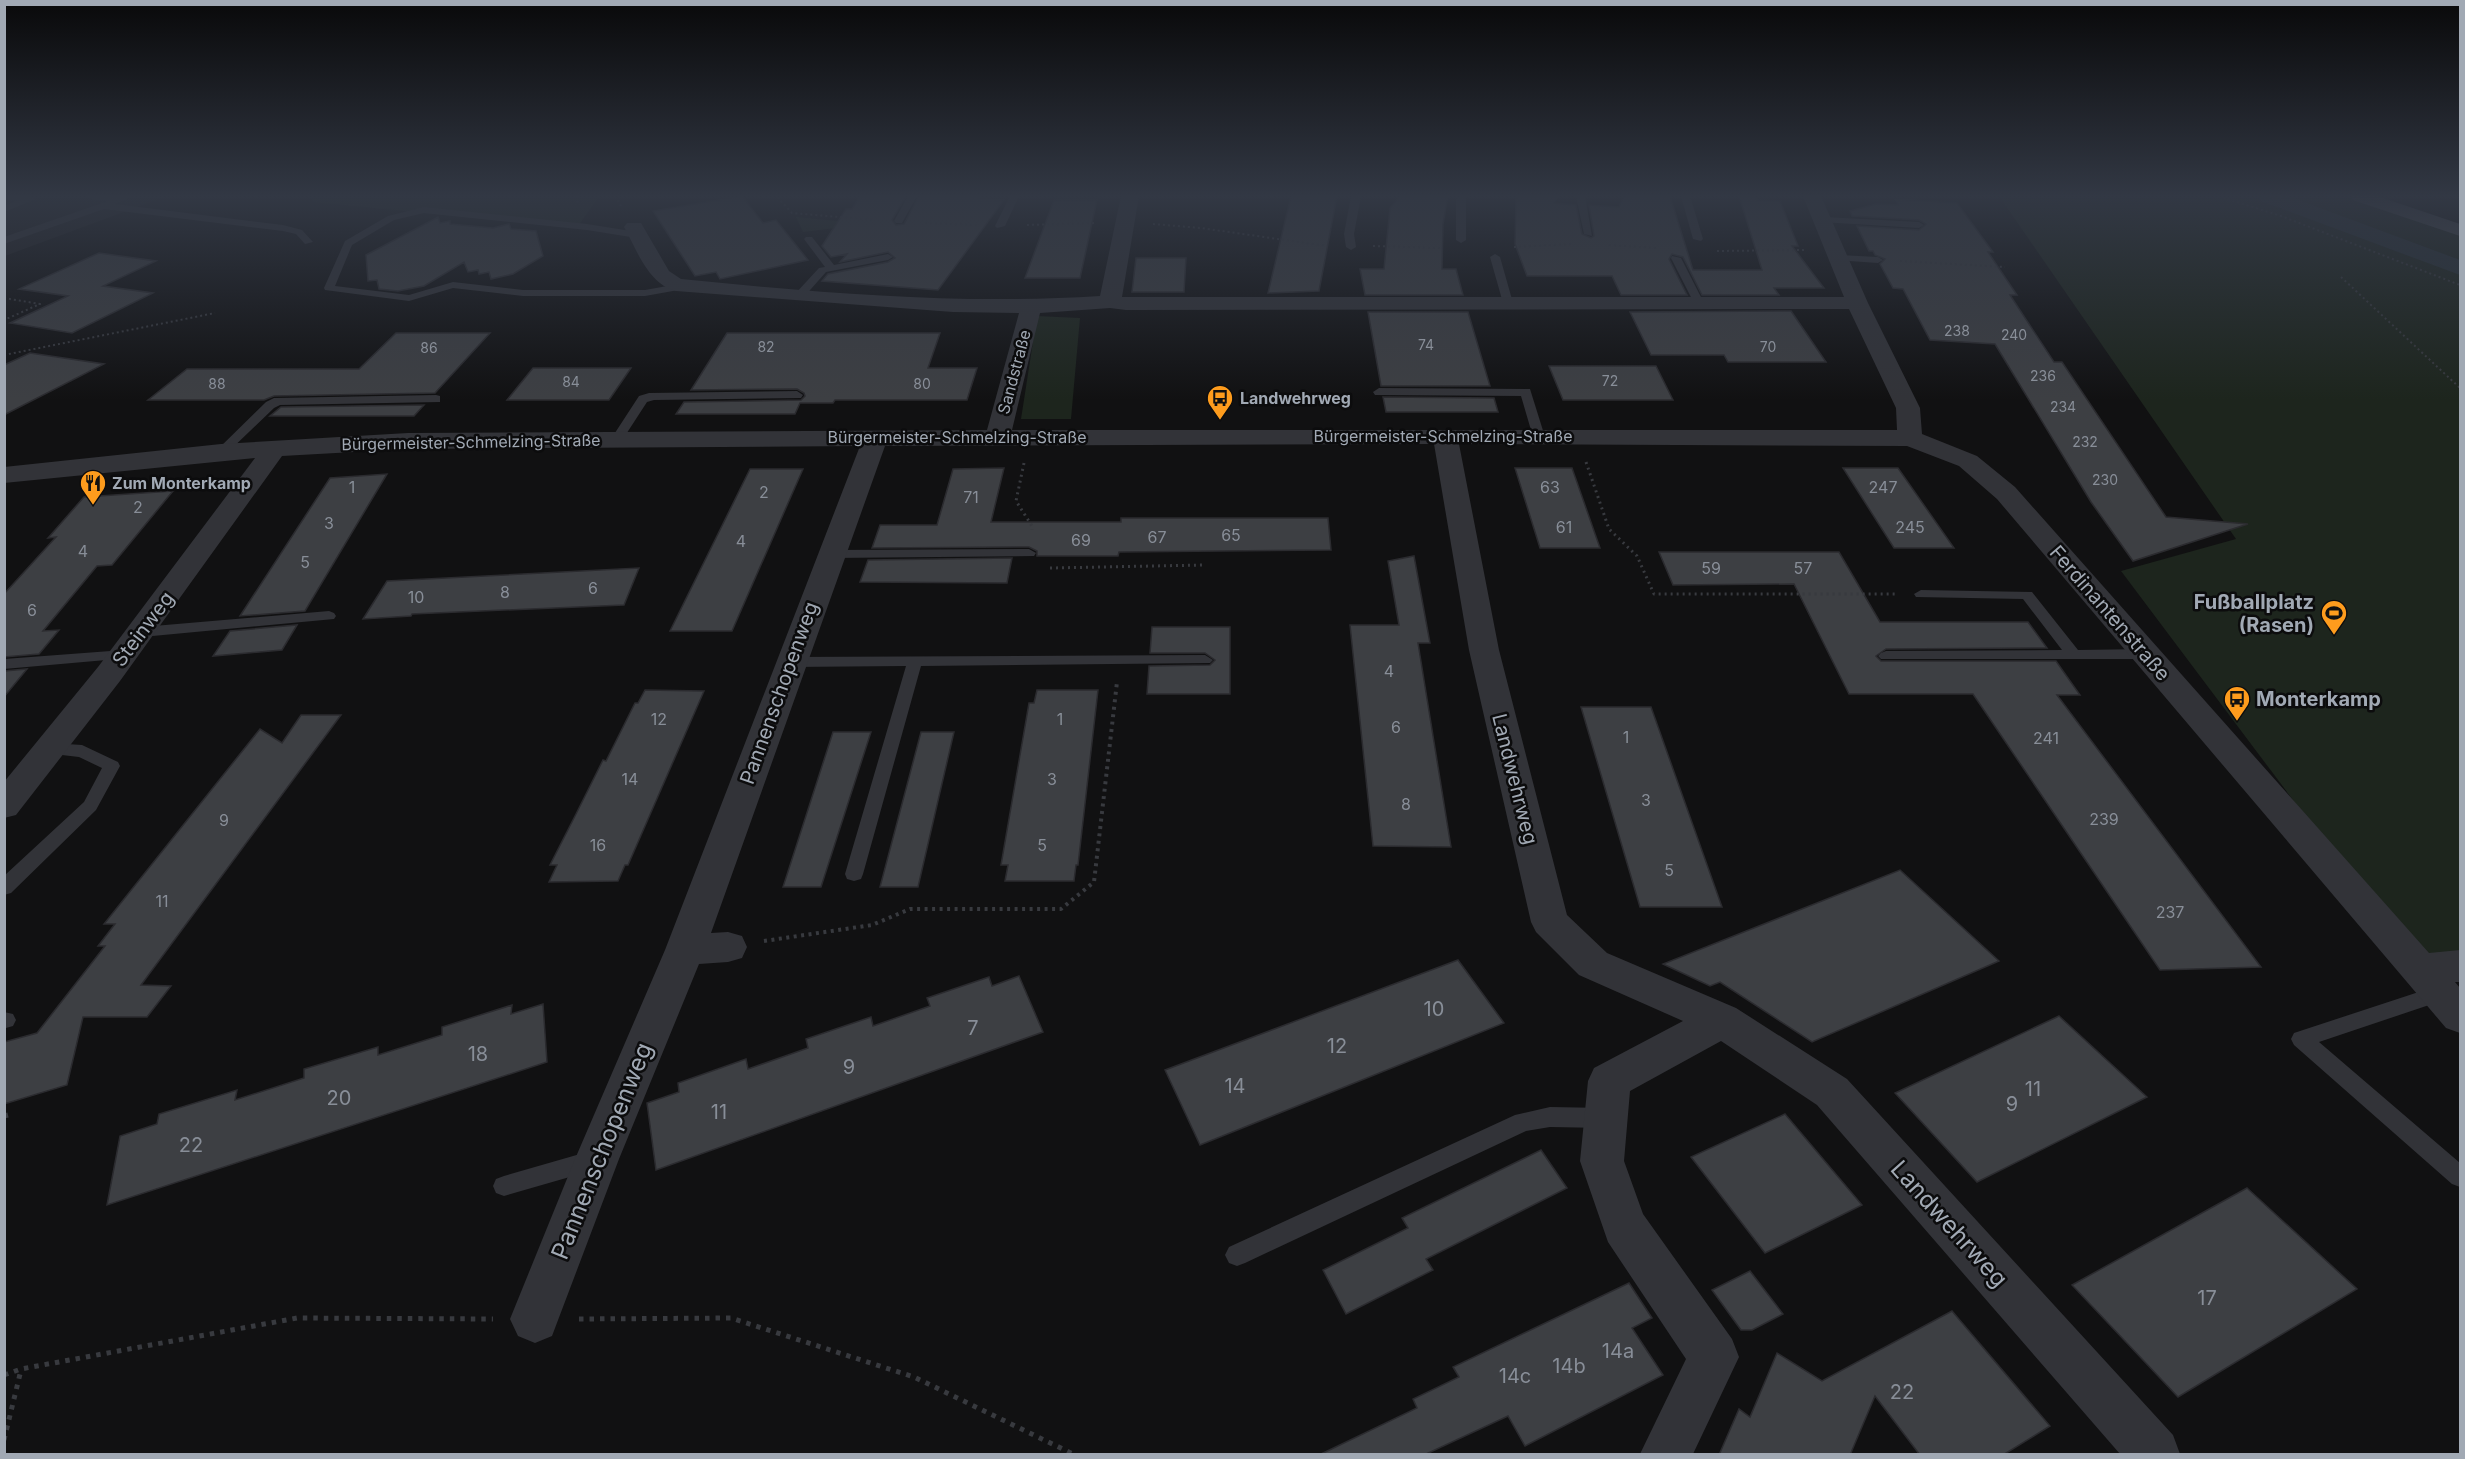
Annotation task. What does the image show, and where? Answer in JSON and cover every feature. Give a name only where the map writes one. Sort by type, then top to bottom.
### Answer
[{"type":"street","name":"Sandstraße","points":[[655,264],[661,275],[676,285],[953,306],[1031,307],[1110,302],[1126,304],[1857,303]]},
{"type":"street","points":[[1110,302],[1117,264]]},
{"type":"street","points":[[1841,264],[1857,303],[1908,408],[1910,438]]},
{"type":"street","name":"Sandstraße","points":[[998,436],[1031,307]]},
{"type":"street","name":"Bürgermeister-Schmelzing-Straße","points":[[4,475],[221,452],[408,441],[998,436],[1910,438]]},
{"type":"street","name":"Pannenschopenweg","points":[[535,1319],[597,1159],[685,950],[790,662],[876,437]]},
{"type":"street","name":"Landwehrweg","points":[[1445,437],[1484,650],[1550,922],[1593,964],[1722,1020],[1833,1092],[2154,1455]]},
{"type":"street","name":"Ferdinantenstraße","points":[[1910,438],[1968,461],[2006,493],[2146,654],[2445,986]]},
{"type":"street","name":"Steinweg","points":[[4,806],[142,632],[275,448]]},
{"type":"street","points":[[685,950],[728,947]]},
{"type":"street","points":[[1666,1455],[1714,1357],[1624,1226],[1602,1161],[1610,1081],[1722,1020]]},
{"type":"lane","points":[[339,264],[329,288],[409,298],[453,285],[523,293],[645,293],[684,286]]},
{"type":"lane","points":[[828,264],[831,268]]},
{"type":"lane","points":[[799,296],[824,270],[850,264]]},
{"type":"lane","points":[[1497,264],[1508,303]]},
{"type":"lane","points":[[1679,264],[1699,303]]},
{"type":"lane","points":[[1379,392],[1526,392],[1539,437]]},
{"type":"lane","points":[[617,439],[643,399],[653,396],[796,394]]},
{"type":"lane","points":[[221,452],[270,405],[278,401],[436,399]]},
{"type":"lane","points":[[831,554],[1029,553]]},
{"type":"lane","points":[[1921,594],[2027,595],[2074,654]]},
{"type":"lane","points":[[142,632],[329,616]]},
{"type":"lane","points":[[1886,656],[2146,654]]},
{"type":"lane","points":[[4,664],[124,655]]},
{"type":"lane","points":[[790,662],[1205,660]]},
{"type":"lane","points":[[854,874],[915,661]]},
{"type":"lane","points":[[4,888],[90,806],[112,766],[82,751],[51,749]]},
{"type":"lane","points":[[2445,986],[2301,1039],[2460,1177]]},
{"type":"lane","points":[[1237,1255],[1523,1122],[1550,1117],[1606,1119]]},
{"type":"lane","points":[[504,1186],[597,1159]]},
{"type":"path","points":[[1952,264],[2005,267]]},
{"type":"path","points":[[2406,264],[2460,285]]},
{"type":"path","points":[[2341,277],[2460,388]]},
{"type":"path","points":[[4,298],[40,304],[4,320]]},
{"type":"path","points":[[4,355],[215,313]]},
{"type":"path","points":[[1031,436],[1016,501],[1032,526],[1027,568],[1204,565]]},
{"type":"path","points":[[1577,436],[1609,528],[1637,556],[1654,594],[1921,594]]},
{"type":"path","points":[[728,947],[872,925],[910,909],[1061,909],[1094,882],[1120,660]]},
{"type":"path","points":[[4,1440],[21,1369]]},
{"type":"shaded area","points":[[2046,264],[2460,264],[2460,967],[2420,969],[2121,571],[2236,539]]},
{"type":"shaded area","points":[[1037,316],[1080,318],[1071,419],[1021,419]]},
{"type":"building","points":[[74,264],[149,264],[103,286],[153,293],[72,333],[10,323],[68,296],[19,289]]},
{"type":"building","points":[[367,264],[461,264],[424,286],[398,291],[379,289],[377,280],[368,281]]},
{"type":"building","points":[[465,264],[530,264],[513,274],[491,279],[489,272],[479,274],[478,270],[468,272]]},
{"type":"building","points":[[687,264],[789,264],[720,279],[716,272],[695,276]]},
{"type":"building","points":[[878,264],[957,264],[938,290],[822,281],[828,274]]},
{"type":"building","points":[[1030,264],[1083,264],[1080,278],[1025,278]]},
{"type":"building","points":[[1135,264],[1186,264],[1184,292],[1132,292]]},
{"type":"building","points":[[1275,264],[1324,264],[1319,291],[1268,293]]},
{"type":"building","points":[[1384,264],[1442,264],[1442,269],[1456,269],[1463,295],[1365,295],[1360,269],[1384,269]]},
{"type":"building","points":[[1523,264],[1672,264],[1687,295],[1621,295],[1612,276],[1527,276]]},
{"type":"building","points":[[1687,264],[1691,264],[1693,270],[1762,270],[1760,264],[1806,264],[1824,288],[1774,288],[1779,295],[1702,295]]},
{"type":"building","points":[[1880,264],[1996,264],[2017,295],[2010,295],[2054,362],[2062,362],[2166,517],[2248,524],[2133,561],[2091,502],[1995,344],[1930,340],[1903,289],[1893,288]]},
{"type":"building","points":[[1791,311],[1826,362],[1728,362],[1724,355],[1651,355],[1630,312]]},
{"type":"building","points":[[1368,312],[1468,312],[1490,386],[1381,386]]},
{"type":"building","points":[[396,333],[490,333],[435,393],[274,396],[264,400],[148,400],[187,369],[359,369]]},
{"type":"building","points":[[727,333],[940,333],[928,368],[977,368],[967,400],[835,400],[833,403],[800,403],[795,414],[676,414],[684,402],[801,400],[805,396],[797,389],[691,390]]},
{"type":"building","points":[[30,353],[104,364],[4,415],[4,365]]},
{"type":"building","points":[[1549,366],[1656,366],[1673,400],[1563,400]]},
{"type":"building","points":[[533,368],[631,368],[609,400],[507,400]]},
{"type":"building","points":[[1383,397],[1494,398],[1498,412],[1386,412]]},
{"type":"building","points":[[424,405],[414,416],[270,416],[281,407]]},
{"type":"building","points":[[1004,468],[991,522],[1121,522],[1121,518],[1328,518],[1331,550],[1119,552],[1118,556],[1037,556],[1037,551],[1029,547],[872,548],[880,525],[937,525],[953,469]]},
{"type":"building","points":[[1515,468],[1572,468],[1600,548],[1540,548]]},
{"type":"building","points":[[1843,468],[1898,468],[1954,548],[1894,548]]},
{"type":"building","points":[[750,469],[803,469],[732,631],[670,631]]},
{"type":"building","points":[[387,474],[305,611],[240,616],[330,478]]},
{"type":"building","points":[[173,491],[112,565],[97,566],[43,631],[59,630],[39,654],[4,657],[4,594],[56,537],[48,538],[84,497]]},
{"type":"building","points":[[1659,552],[1839,552],[1880,622],[2028,622],[2047,648],[1886,649],[1876,656],[1881,661],[2056,661],[2080,695],[2057,695],[2261,967],[2160,970],[1973,694],[1849,694],[1794,584],[1673,585]]},
{"type":"building","points":[[1414,556],[1430,643],[1418,643],[1451,847],[1373,846],[1350,625],[1399,625],[1388,561]]},
{"type":"building","points":[[1012,558],[1007,583],[860,582],[868,560]]},
{"type":"building","points":[[639,568],[624,605],[412,614],[411,616],[363,619],[387,581]]},
{"type":"building","points":[[297,625],[282,650],[213,656],[230,631]]},
{"type":"building","points":[[1152,627],[1230,627],[1230,694],[1147,694],[1149,666],[1210,665],[1215,660],[1205,653],[1150,653]]},
{"type":"building","points":[[27,669],[4,697],[4,671]]},
{"type":"building","points":[[645,690],[704,691],[628,865],[625,865],[618,881],[549,882],[557,865],[550,865],[603,760],[606,761],[635,703],[638,703]]},
{"type":"building","points":[[1037,690],[1098,690],[1078,865],[1076,865],[1074,881],[1005,881],[1008,865],[1001,865],[1029,703],[1034,703]]},
{"type":"building","points":[[1581,707],[1651,707],[1722,907],[1640,907]]},
{"type":"building","points":[[301,715],[341,715],[141,985],[171,986],[147,1017],[83,1017],[67,1085],[4,1104],[4,1042],[37,1033],[105,946],[98,946],[115,924],[104,924],[260,729],[282,743]]},
{"type":"building","points":[[833,732],[871,732],[821,887],[783,887]]},
{"type":"building","points":[[921,732],[954,732],[918,887],[880,887]]},
{"type":"building","points":[[1900,870],[1999,961],[1812,1042],[1720,982],[1710,986],[1663,964]]},
{"type":"building","points":[[1458,960],[1504,1023],[1200,1145],[1165,1070]]},
{"type":"building","points":[[1019,976],[1043,1032],[656,1170],[647,1103],[679,1092],[678,1083],[746,1059],[748,1069],[808,1048],[806,1039],[871,1017],[873,1026],[930,1006],[927,998],[989,977],[992,986]]},
{"type":"building","points":[[543,1004],[547,1062],[107,1205],[120,1136],[157,1124],[159,1114],[237,1090],[235,1100],[304,1078],[304,1069],[378,1047],[378,1055],[442,1035],[442,1027],[512,1005],[511,1014]]},
{"type":"building","points":[[2059,1016],[2147,1097],[1977,1182],[1895,1093]]},
{"type":"building","points":[[1785,1114],[1862,1205],[1765,1253],[1691,1157]]},
{"type":"building","points":[[1541,1150],[1567,1188],[1426,1259],[1433,1270],[1346,1314],[1323,1270],[1408,1228],[1402,1218]]},
{"type":"building","points":[[2247,1188],[2357,1289],[2178,1397],[2072,1285]]},
{"type":"building","points":[[1750,1271],[1783,1314],[1752,1330],[1741,1330],[1712,1290]]},
{"type":"building","points":[[1629,1283],[1652,1318],[1632,1328],[1663,1375],[1525,1446],[1508,1416],[1424,1455],[1319,1455],[1417,1408],[1413,1399],[1459,1377],[1453,1367]]},
{"type":"building","points":[[1952,1311],[2050,1426],[2003,1455],[1920,1455],[1875,1396],[1850,1455],[1719,1455],[1739,1409],[1750,1417],[1777,1353],[1822,1381]]},
{"type":"waterway","points":[[2450,264],[2460,268]]},
{"type":"place","name":"Landwehrweg","points":[[1220,421]]},
{"type":"place","name":"Zum Monterkamp","points":[[93,506]]},
{"type":"place","name":"Fußballplatz (Rasen)","points":[[2334,636]]},
{"type":"place","name":"Monterkamp","points":[[2237,722]]}]
